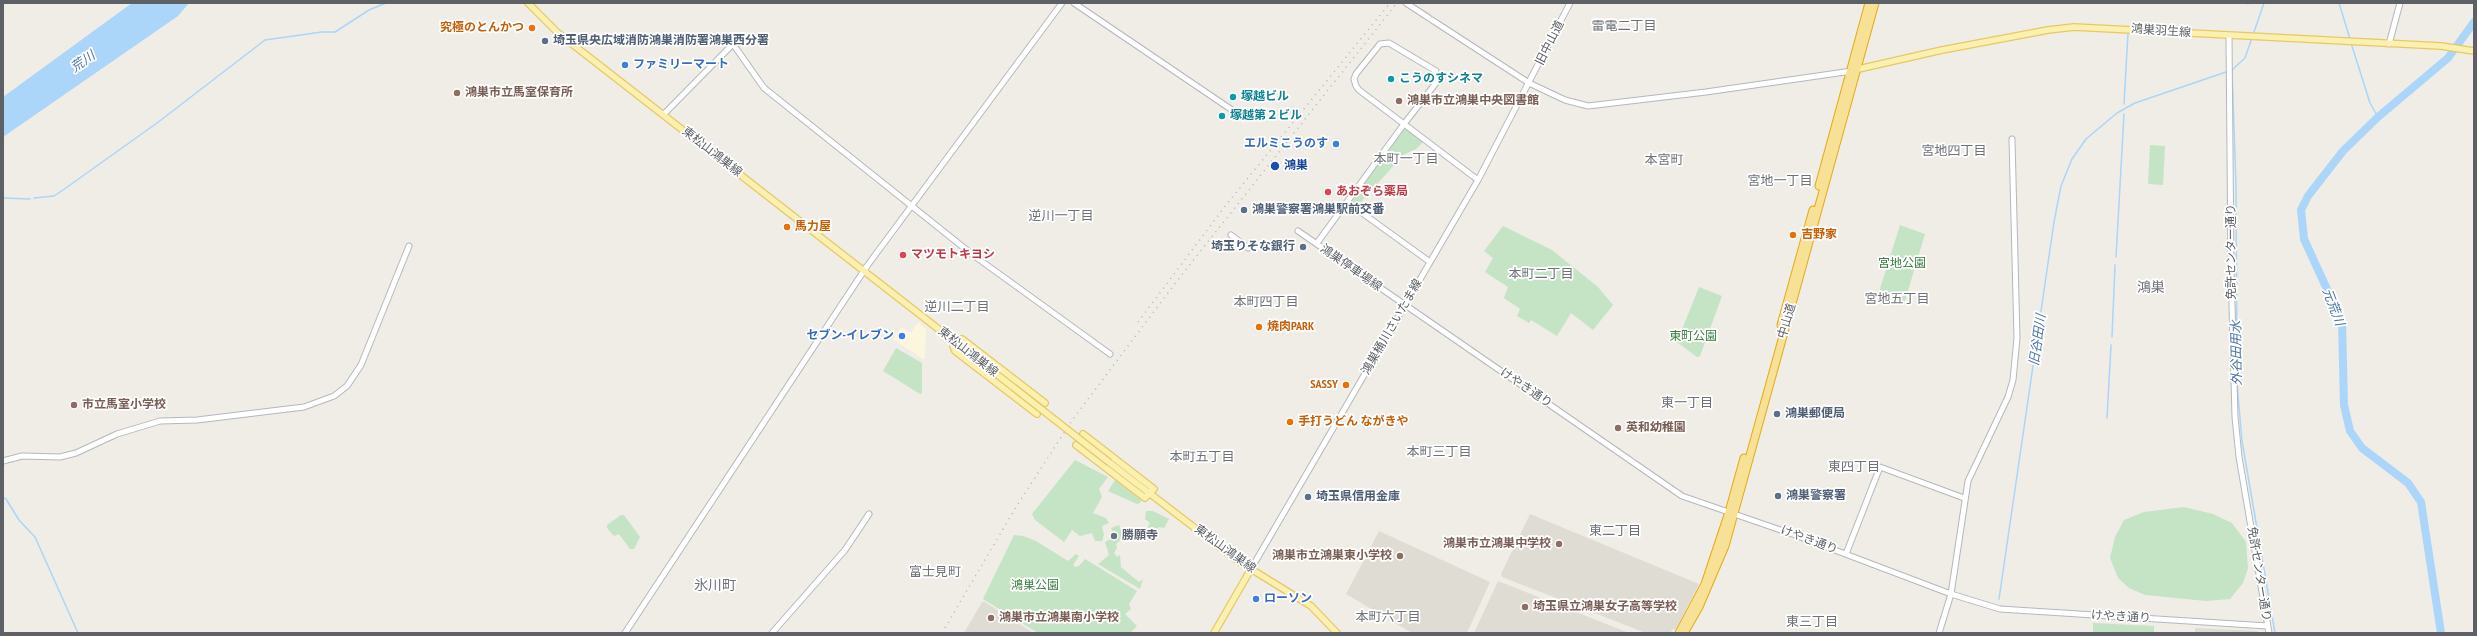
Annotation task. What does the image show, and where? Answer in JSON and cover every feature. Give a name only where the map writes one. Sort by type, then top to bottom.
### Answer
[{"type":"highway","name":"中山道","points":[[1855,70],[1869,3]]},
{"type":"highway","name":"中山道","points":[[1684,633],[1699,607],[1714,574],[1875,3]]},
{"type":"highway","name":"中山道","points":[[1679,633],[1704,584],[1732,513]]},
{"type":"main road","name":"東松山鴻巣線","points":[[528,3],[558,33],[664,114],[1110,463],[1219,547],[1251,569],[1311,606],[1337,633]]},
{"type":"main road","name":"鴻巣羽生線","points":[[1855,70],[1942,50],[2062,28],[2106,28],[2230,36],[2441,46],[2472,51]]},
{"type":"main road","points":[[1037,414],[955,351],[953,346],[954,341],[962,339],[1045,403]]},
{"type":"main road","points":[[1076,445],[1144,498],[1154,489],[1083,434]]},
{"type":"main road","points":[[1214,633],[1251,569]]},
{"type":"street","points":[[625,633],[864,271],[1062,3]]},
{"type":"street","points":[[1074,3],[1235,112]]},
{"type":"street","points":[[1406,3],[1529,83],[1576,104],[1599,106],[1855,70]]},
{"type":"street","name":"旧中山道","points":[[1529,83],[1570,3]]},
{"type":"street","points":[[2389,44],[2400,3]]},
{"type":"street","name":"免許センター通り","points":[[2230,36],[2230,262],[2235,417],[2239,457],[2269,633]]},
{"type":"street","points":[[1317,243],[1404,124],[1436,83],[1436,71],[1389,43],[1383,43],[1378,46],[1356,74],[1354,82],[1359,90],[1404,124],[1478,180]]},
{"type":"street","points":[[664,114],[733,44],[764,88],[972,255],[1110,354]]},
{"type":"street","name":"鴻巣桶川さいたま線","points":[[1251,569],[1478,180],[1529,83]]},
{"type":"street","points":[[1939,633],[1951,594],[1964,498],[1969,476],[2010,392],[2014,376],[2017,338],[2012,139]]},
{"type":"street","points":[[1347,202],[1430,262]]},
{"type":"street","name":"鴻巣停車場線","points":[[1298,231],[1405,305]]},
{"type":"street","points":[[1231,235],[1248,248]]},
{"type":"street","points":[[3,460],[22,456],[60,457],[76,453],[118,434],[160,422],[197,420],[304,407],[334,396],[347,386],[361,365],[409,246]]},
{"type":"street","name":"けやき通り","points":[[1405,305],[1682,496],[1846,554],[1951,594],[2000,609],[2267,626]]},
{"type":"street","points":[[1846,554],[1878,468],[1883,467],[1964,498]]},
{"type":"street","points":[[772,633],[845,550],[869,514]]},
{"type":"shaded area","points":[[918,322],[926,329],[925,358],[923,359],[893,339],[901,327],[911,333]]},
{"type":"shaded area","name":"鴻巣市立鴻巣中学校","points":[[1530,514],[1699,584],[1676,629],[1673,629],[1670,633],[1646,633],[1502,577],[1501,574]]},
{"type":"shaded area","name":"鴻巣市立鴻巣東小学校","points":[[1379,531],[1490,582],[1467,633],[1412,633],[1346,594]]},
{"type":"shaded area","name":"埼玉県立鴻巣女子高等学校","points":[[1498,581],[1629,633],[1474,633]]},
{"type":"shaded area","name":"鴻巣市立鴻巣南小学校","points":[[982,602],[985,602],[1033,633],[964,633]]},
{"type":"shaded area","points":[[2195,628],[2257,631],[2260,633],[2195,633]]},
{"type":"green space","points":[[1404,124],[1425,140],[1416,149],[1403,155],[1355,209],[1347,202]]},
{"type":"green space","points":[[2150,145],[2165,146],[2163,185],[2148,184]]},
{"type":"green space","name":"宮地公園","points":[[1900,225],[1925,234],[1904,304],[1878,295]]},
{"type":"green space","points":[[1503,226],[1552,250],[1598,287],[1613,305],[1593,330],[1571,313],[1557,336],[1531,320],[1529,323],[1517,316],[1520,309],[1504,298],[1508,287],[1485,272],[1493,258],[1484,251]]},
{"type":"green space","name":"東町公園","points":[[1699,287],[1722,296],[1700,356],[1697,357],[1677,342]]},
{"type":"green space","points":[[896,348],[922,363],[922,393],[920,394],[883,371]]},
{"type":"green space","points":[[1075,460],[1108,477],[1099,489],[1102,497],[1093,513],[1106,518],[1109,523],[1102,526],[1104,535],[1102,541],[1095,541],[1092,533],[1080,536],[1072,530],[1064,542],[1035,520],[1032,514]]},
{"type":"green space","points":[[1115,480],[1141,500],[1140,503],[1137,504],[1108,491]]},
{"type":"green space","points":[[2184,507],[2213,514],[2232,523],[2246,542],[2248,568],[2243,583],[2230,599],[2206,601],[2145,595],[2129,588],[2118,578],[2110,558],[2115,537],[2124,520],[2144,512]]},
{"type":"green space","points":[[1146,511],[1153,511],[1169,519],[1164,528],[1159,527],[1156,538],[1152,537],[1148,527],[1150,523],[1145,519]]},
{"type":"green space","points":[[621,515],[624,515],[640,537],[634,549],[630,549],[619,534],[614,536],[607,528],[607,525]]},
{"type":"green space","points":[[1119,525],[1123,537],[1116,544],[1117,548],[1114,553],[1117,557],[1120,555],[1121,567],[1139,582],[1143,579],[1140,589],[1098,564],[1109,555],[1105,542],[1115,537],[1111,528]]},
{"type":"green space","name":"鴻巣公園","points":[[1014,535],[1023,536],[1036,541],[1068,561],[1076,554],[1079,556],[1073,565],[1076,567],[1079,566],[1085,559],[1137,591],[1129,604],[1131,609],[1125,614],[1137,626],[1130,633],[1038,633],[983,599]]},
{"type":"green space","points":[[2093,623],[2154,626],[2154,633],[2093,633]]},
{"type":"water","name":"荒川","points":[[132,3],[189,3],[178,16],[3,137],[3,97]]},
{"type":"waterway","points":[[34,198],[54,196],[63,190],[157,123],[265,40],[322,32],[335,32],[369,10],[386,3]]},
{"type":"waterway","name":"旧谷田川","points":[[1999,599],[2054,222],[2061,186],[2072,159],[2086,139],[2117,113],[2135,103],[2232,70],[2245,58],[2264,3]]},
{"type":"waterway","points":[[2339,3],[2350,39]]},
{"type":"waterway","name":"元荒川","points":[[2441,633],[2421,502],[2408,483],[2362,448],[2350,431],[2344,405],[2342,322],[2304,239],[2301,210],[2308,196],[2343,151],[2378,117],[2448,58],[2474,22]]},
{"type":"waterway","points":[[2124,104],[2128,33]]},
{"type":"waterway","points":[[2351,43],[2370,103],[2378,117]]},
{"type":"waterway","name":"外谷田用水","points":[[2232,70],[2236,185],[2237,383],[2242,441],[2275,633]]},
{"type":"waterway","points":[[2116,257],[2124,114]]},
{"type":"waterway","points":[[3,198],[30,199]]},
{"type":"waterway","points":[[2112,337],[2115,265]]},
{"type":"waterway","points":[[2107,418],[2111,345]]},
{"type":"waterway","points":[[3,497],[6,499],[19,520],[35,537],[78,633]]},
{"type":"railway","points":[[1138,322],[1226,205],[1390,3]]},
{"type":"railway","points":[[942,633],[1016,507],[1073,419],[1180,277],[1397,3]]},
{"type":"place","name":"究極のとんかつ","points":[[532,28]]},
{"type":"place","name":"埼玉県央広域消防鴻巣消防署鴻巣西分署","points":[[545,41]]},
{"type":"place","name":"ファミリーマート","points":[[625,65]]},
{"type":"place","name":"こうのすシネマ","points":[[1391,79]]},
{"type":"place","name":"鴻巣市立馬室保育所","points":[[457,93]]},
{"type":"place","name":"塚越ビル","points":[[1233,97]]},
{"type":"place","name":"鴻巣市立鴻巣中央図書館","points":[[1399,101]]},
{"type":"place","name":"塚越第２ビル","points":[[1222,116]]},
{"type":"place","name":"エルミこうのす","points":[[1336,144]]},
{"type":"place","name":"鴻巣","points":[[1275,166]]},
{"type":"place","name":"あおぞら薬局","points":[[1328,192]]},
{"type":"place","name":"鴻巣警察署鴻巣駅前交番","points":[[1244,210]]},
{"type":"place","name":"馬力屋","points":[[787,227]]},
{"type":"place","name":"吉野家","points":[[1793,235]]},
{"type":"place","name":"埼玉りそな銀行","points":[[1303,247]]},
{"type":"place","name":"マツモトキヨシ","points":[[903,255]]},
{"type":"place","name":"焼肉PARK","points":[[1259,327]]},
{"type":"place","name":"セブン-イレブン","points":[[902,336]]},
{"type":"place","name":"SASSY","points":[[1346,385]]},
{"type":"place","name":"市立馬室小学校","points":[[74,405]]},
{"type":"place","name":"鴻巣郵便局","points":[[1777,414]]},
{"type":"place","name":"手打うどん ながきや","points":[[1290,422]]},
{"type":"place","name":"英和幼稚園","points":[[1618,428]]},
{"type":"place","name":"鴻巣警察署","points":[[1778,496]]},
{"type":"place","name":"埼玉県信用金庫","points":[[1308,497]]},
{"type":"place","name":"勝願寺","points":[[1114,536]]},
{"type":"place","name":"鴻巣市立鴻巣中学校","points":[[1559,544]]},
{"type":"place","name":"鴻巣市立鴻巣東小学校","points":[[1400,556]]},
{"type":"place","name":"ローソン","points":[[1256,599]]},
{"type":"place","name":"埼玉県立鴻巣女子高等学校","points":[[1525,607]]},
{"type":"place","name":"鴻巣市立鴻巣南小学校","points":[[991,618]]},
{"type":"district","name":"雷電二丁目","points":[[1624,26]]},
{"type":"district","name":"宮地四丁目","points":[[1954,151]]},
{"type":"district","name":"本町一丁目","points":[[1406,159]]},
{"type":"district","name":"本宮町","points":[[1664,160]]},
{"type":"district","name":"宮地一丁目","points":[[1780,181]]},
{"type":"district","name":"逆川一丁目","points":[[1061,216]]},
{"type":"district","name":"本町二丁目","points":[[1541,274]]},
{"type":"district","name":"鴻巣","points":[[2151,288]]},
{"type":"district","name":"宮地五丁目","points":[[1897,299]]},
{"type":"district","name":"本町四丁目","points":[[1266,302]]},
{"type":"district","name":"逆川二丁目","points":[[957,307]]},
{"type":"district","name":"東一丁目","points":[[1687,403]]},
{"type":"district","name":"本町三丁目","points":[[1439,452]]},
{"type":"district","name":"本町五丁目","points":[[1202,457]]},
{"type":"district","name":"東四丁目","points":[[1854,467]]},
{"type":"district","name":"東二丁目","points":[[1615,531]]},
{"type":"district","name":"富士見町","points":[[935,572]]},
{"type":"district","name":"氷川町","points":[[715,586]]},
{"type":"district","name":"本町六丁目","points":[[1388,617]]},
{"type":"district","name":"東三丁目","points":[[1812,622]]}]
